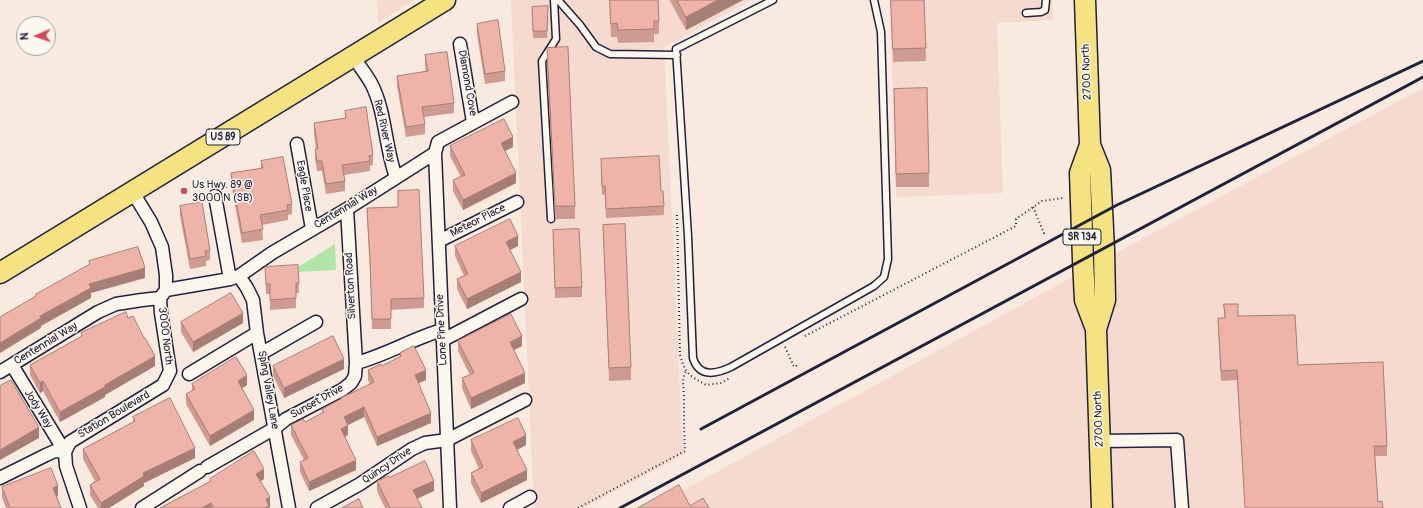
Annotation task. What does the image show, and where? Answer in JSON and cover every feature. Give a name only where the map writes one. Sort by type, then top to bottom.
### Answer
[{"type":"main road","name":"US 89","points":[[0,273],[445,0]]},
{"type":"main road","name":"2700 North","points":[[1085,0],[1090,145],[1080,173],[1085,300],[1096,329],[1102,508]]},
{"type":"street","name":"Diamond Cove","points":[[460,44],[473,122]]},
{"type":"street","name":"Red River Way","points":[[353,56],[372,85],[380,110],[392,166],[396,177]]},
{"type":"street","name":"Centennial Way","points":[[0,372],[98,312],[116,304],[142,300],[235,277],[272,253],[347,209],[435,153],[438,142],[512,102]]},
{"type":"street","name":"Eagle Place","points":[[297,144],[312,229]]},
{"type":"street","name":"Lone Pine Drive","points":[[435,153],[450,508]]},
{"type":"street","name":"3000 North","points":[[132,191],[151,222],[162,247],[166,275],[161,313],[170,371]]},
{"type":"street","points":[[215,196],[235,277]]},
{"type":"street","name":"Meteor Place","points":[[439,241],[517,202]]},
{"type":"street","name":"Silverton Road","points":[[347,209],[356,363]]},
{"type":"street","name":"Sping Valley Lane","points":[[235,277],[247,288],[253,300],[257,333],[262,353],[289,508]]},
{"type":"street","points":[[356,363],[375,358],[423,336],[442,335],[521,299]]},
{"type":"street","points":[[262,353],[316,322]]},
{"type":"street","points":[[189,374],[257,333]]},
{"type":"street","name":"Sunset Drive","points":[[142,508],[275,428],[286,419],[342,390],[351,383],[355,376],[356,363]]},
{"type":"street","name":"Jody Way","points":[[12,366],[65,452]]},
{"type":"street","name":"Station Boulevard","points":[[65,452],[70,442],[163,385],[170,371]]},
{"type":"street","name":"Quincy Drive","points":[[317,508],[360,484],[412,449],[425,444],[447,440],[525,400]]},
{"type":"street","points":[[1100,441],[1177,440],[1182,508]]},
{"type":"street","points":[[0,478],[46,455],[55,452],[65,452],[66,466],[80,508]]},
{"type":"street","points":[[510,508],[530,497]]},
{"type":"lane","points":[[551,220],[542,61],[556,39],[554,0]]},
{"type":"lane","points":[[558,0],[580,25],[596,47],[610,54],[677,55]]},
{"type":"lane","points":[[773,0],[676,48],[693,358],[694,363],[701,370],[709,373],[730,367],[874,286],[884,277],[888,258],[881,32],[874,0]]},
{"type":"lane","points":[[1026,13],[1042,12],[1045,10],[1046,0]]},
{"type":"path","points":[[804,337],[1016,226],[1016,219],[1042,202],[1063,198]]},
{"type":"path","points":[[1034,207],[1044,233],[1042,234]]},
{"type":"path","points":[[677,214],[680,355],[688,374],[706,385],[721,383],[734,376]]},
{"type":"path","points":[[791,344],[785,347],[794,367],[798,365]]},
{"type":"path","points":[[578,508],[685,451],[682,377],[686,371]]},
{"type":"shaded area","points":[[377,0],[414,0],[378,23]]},
{"type":"shaded area","points":[[511,0],[752,0],[664,47],[683,455],[584,508],[534,508]]},
{"type":"shaded area","points":[[890,0],[1052,0],[1053,20],[997,23],[1003,193],[896,197]]},
{"type":"shaded area","points":[[1423,88],[1423,508],[651,508],[1118,252]]},
{"type":"green space","points":[[335,244],[336,270],[298,272],[298,267]]},
{"type":"building","points":[[610,0],[658,0],[659,21],[654,21],[654,29],[618,30],[617,23],[611,24]]},
{"type":"building","points":[[677,0],[718,0],[686,17]]},
{"type":"building","points":[[891,0],[924,0],[926,48],[893,49]]},
{"type":"building","points":[[548,6],[547,31],[533,31],[532,7]]},
{"type":"building","points":[[498,20],[505,71],[485,74],[477,24]]},
{"type":"building","points":[[568,47],[575,206],[555,206],[547,48]]},
{"type":"building","points":[[447,52],[454,103],[422,107],[425,124],[406,127],[397,76],[428,71],[425,55]]},
{"type":"building","points":[[927,88],[929,173],[896,174],[894,89]]},
{"type":"building","points":[[366,107],[373,155],[369,156],[370,161],[342,165],[345,181],[326,184],[322,161],[317,161],[315,149],[318,149],[314,123],[346,118],[345,111]]},
{"type":"building","points":[[504,119],[513,137],[501,143],[516,173],[463,200],[453,180],[465,175],[450,146]]},
{"type":"building","points":[[659,156],[661,191],[663,191],[664,206],[606,209],[605,186],[602,186],[601,159]]},
{"type":"building","points":[[283,157],[292,204],[287,205],[288,210],[260,215],[263,229],[242,233],[231,173],[263,168],[261,161]]},
{"type":"building","points":[[419,190],[424,298],[391,299],[391,319],[372,319],[367,208],[398,207],[398,191]]},
{"type":"building","points":[[202,202],[210,250],[205,251],[206,256],[190,259],[180,206]]},
{"type":"building","points":[[510,219],[518,236],[506,242],[521,272],[467,299],[457,279],[468,274],[455,246]]},
{"type":"building","points":[[625,224],[631,367],[609,368],[603,225]]},
{"type":"building","points":[[579,229],[582,287],[555,288],[553,230]]},
{"type":"building","points":[[138,247],[145,268],[89,284],[91,288],[40,316],[41,318],[0,343],[0,317],[36,296],[36,294],[90,264],[89,261]]},
{"type":"building","points":[[298,265],[299,283],[296,283],[296,298],[270,300],[270,284],[266,284],[265,267]]},
{"type":"building","points":[[231,293],[243,313],[193,342],[181,322]]},
{"type":"building","points":[[1224,304],[1238,304],[1238,316],[1295,315],[1298,365],[1383,362],[1387,446],[1374,446],[1378,502],[1382,501],[1383,508],[1245,508],[1237,370],[1221,371],[1218,318],[1225,318]]},
{"type":"building","points":[[126,312],[128,318],[133,316],[155,356],[105,385],[105,387],[60,412],[43,381],[40,383],[30,365],[82,336],[81,333]]},
{"type":"building","points":[[511,314],[522,336],[510,342],[525,373],[471,398],[462,378],[474,373],[458,341]]},
{"type":"building","points":[[333,336],[344,359],[284,388],[273,366]]},
{"type":"building","points":[[414,346],[426,370],[415,375],[431,413],[377,437],[364,407],[344,417],[348,425],[341,429],[356,460],[309,482],[300,462],[308,458],[291,425],[303,419],[305,422],[324,412],[322,409],[374,382],[368,370],[381,364],[382,366],[401,356],[400,353]]},
{"type":"building","points":[[236,357],[247,375],[238,381],[254,410],[210,436],[186,394],[195,389],[192,384]]},
{"type":"building","points":[[11,380],[39,427],[0,450],[0,386]]},
{"type":"building","points":[[170,398],[195,448],[143,473],[144,476],[101,503],[90,485],[100,479],[83,449],[135,421],[133,417]]},
{"type":"building","points":[[518,418],[526,435],[513,442],[527,470],[481,493],[471,473],[483,467],[471,440]]},
{"type":"building","points":[[254,451],[264,469],[256,474],[270,497],[266,499],[269,506],[265,508],[214,508],[211,503],[202,508],[160,508],[211,481],[210,479]]},
{"type":"building","points":[[425,461],[434,481],[413,490],[422,508],[390,508],[377,481],[389,476],[390,477]]},
{"type":"building","points":[[51,468],[58,486],[53,488],[61,508],[10,508],[2,487]]},
{"type":"building","points":[[679,485],[690,506],[703,498],[709,508],[638,508]]},
{"type":"building","points":[[359,499],[363,508],[342,508]]},
{"type":"railway","points":[[701,429],[1117,205],[1423,61]]},
{"type":"railway","points":[[620,508],[1423,77]]},
{"type":"place","name":"Us Hwy. 89 @ 3000 N (SB)","points":[[184,191]]}]
